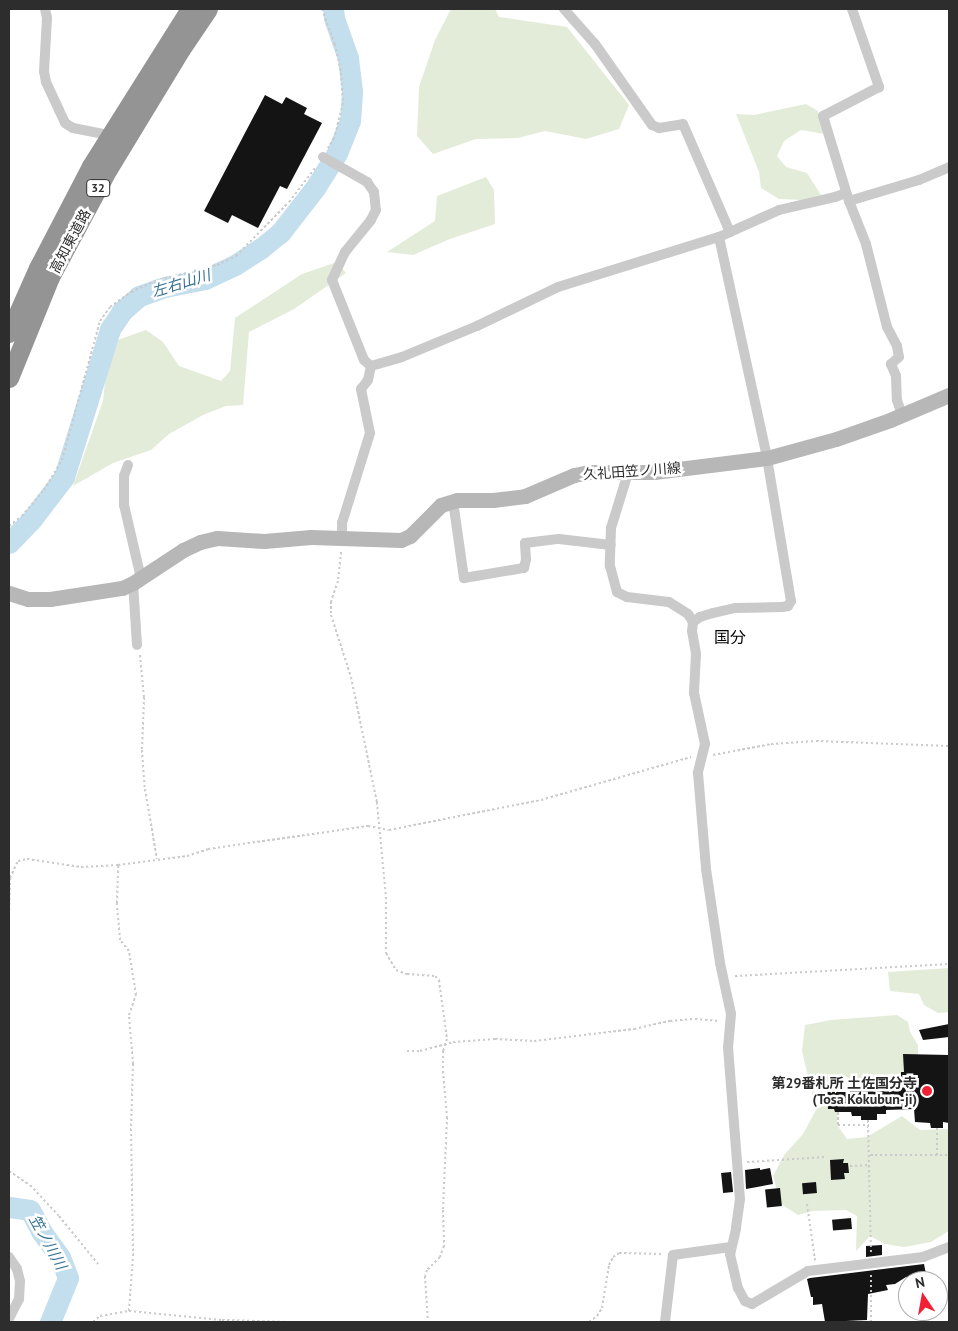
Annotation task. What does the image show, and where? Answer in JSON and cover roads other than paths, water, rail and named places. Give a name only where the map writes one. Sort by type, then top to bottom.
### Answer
[{"type":"highway","name":"高知東道路","points":[[9,333],[38,268],[109,135],[190,9]]},
{"type":"highway","name":"高知東道路","points":[[9,378],[50,277],[108,169],[181,49],[208,9]]},
{"type":"main road","name":"久礼田笠ノ川線","points":[[453,501],[493,500],[525,496],[574,475],[590,472],[628,473],[766,458],[836,439],[902,415],[949,395]]},
{"type":"main road","points":[[9,593],[28,599],[50,599],[90,591],[109,590],[137,581],[183,550],[216,538],[264,541],[311,537],[401,540],[410,536],[441,505],[453,501]]},
{"type":"street","points":[[45,9],[47,18],[44,71],[46,82],[65,123],[73,128],[109,135]]},
{"type":"street","points":[[564,9],[595,44],[652,125],[659,128],[682,124],[730,232]]},
{"type":"street","points":[[852,9],[879,87],[823,116],[848,197],[866,244],[887,327],[897,346],[899,357],[891,364],[896,376],[897,400],[902,415]]},
{"type":"street","points":[[325,158],[336,166],[368,182],[376,198],[376,210],[371,220],[345,252],[332,280],[364,360],[371,366]]},
{"type":"street","points":[[371,366],[402,357],[477,326],[558,287],[718,237],[778,210],[848,197],[919,180],[949,167]]},
{"type":"street","points":[[693,622],[700,617],[712,613],[735,608],[782,607],[788,606],[791,601],[766,458],[718,237]]},
{"type":"street","points":[[342,538],[342,523],[370,433],[360,389],[368,380],[371,366]]},
{"type":"street","points":[[128,465],[124,476],[124,506],[137,581],[137,645]]},
{"type":"street","points":[[628,473],[611,528],[610,566],[617,592],[627,597],[669,602],[688,614],[693,622],[692,631],[696,654],[694,693],[705,744],[698,773],[706,869],[720,963],[725,979],[731,1014],[728,1047],[740,1198],[736,1229],[730,1247],[738,1288],[745,1301],[752,1304],[808,1271],[922,1257],[949,1247]]},
{"type":"street","points":[[453,501],[464,578],[524,568],[526,559],[525,544],[559,540],[610,545]]},
{"type":"street","points":[[665,1322],[673,1255],[730,1247]]},
{"type":"street","points":[[9,1257],[17,1269],[20,1281],[19,1298],[9,1319]]},
{"type":"waterway","name":"左右山川","points":[[9,543],[32,519],[64,477],[110,329],[122,311],[139,296],[165,287],[205,279],[235,265],[260,249],[280,233],[315,188],[337,153],[350,121],[352,91],[348,58],[334,18],[333,9]]},
{"type":"waterway","name":"笠ノ川川","points":[[9,1207],[30,1210],[41,1231],[60,1257],[68,1278],[50,1322]]},
{"type":"place","name":"第29番札所 土佐国分寺 (Tosa Kokubun-ji)","points":[[927,1091]]},
{"type":"district","name":"国分","points":[[730,637]]}]
